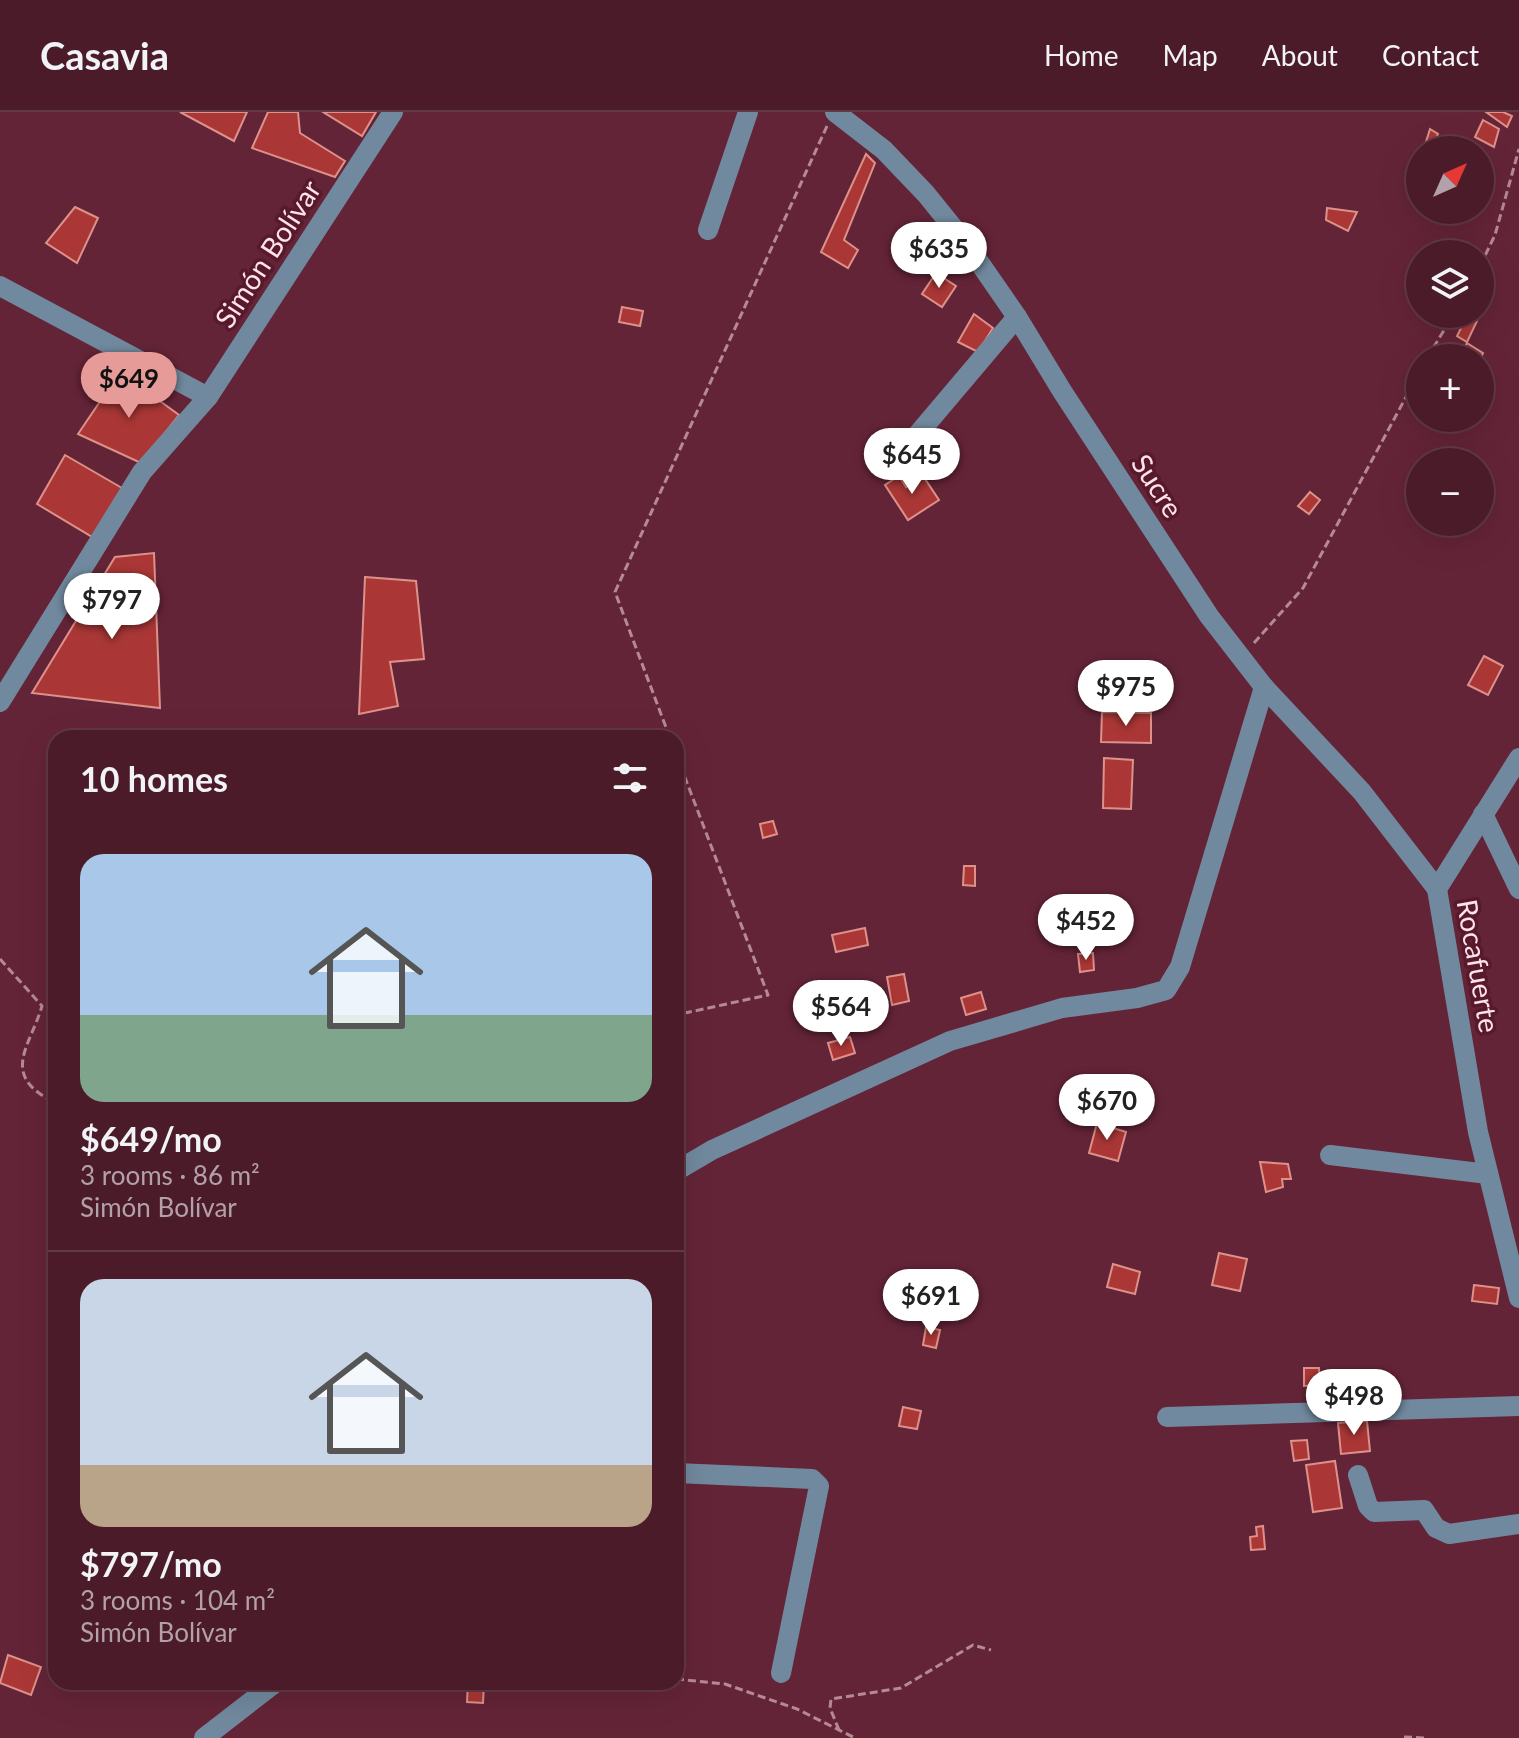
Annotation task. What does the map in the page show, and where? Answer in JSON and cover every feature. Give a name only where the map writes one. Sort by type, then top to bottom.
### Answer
[{"type":"street","name":"Simón Bolívar","points":[[0,702],[142,472],[208,397],[393,112]]},
{"type":"street","points":[[708,230],[748,112]]},
{"type":"street","name":"Sucre","points":[[831,119],[884,150],[926,194],[968,246],[1209,616],[1264,687],[1362,792],[1437,889]]},
{"type":"street","points":[[0,286],[208,397]]},
{"type":"street","points":[[907,447],[1017,317]]},
{"type":"street","points":[[684,1166],[712,1150],[950,1041],[1062,1008],[1137,998],[1166,990],[1180,967],[1264,687]]},
{"type":"street","name":"Rocafuerte","points":[[1517,766],[1437,889],[1488,1174],[1509,1214],[1519,1298]]},
{"type":"street","points":[[1483,814],[1519,889]]},
{"type":"street","points":[[1330,1155],[1488,1174]]},
{"type":"street","points":[[1167,1417],[1519,1406]]},
{"type":"street","points":[[684,1473],[812,1479],[819,1486],[781,1673]]},
{"type":"street","points":[[1358,1475],[1368,1506],[1374,1512],[1424,1510],[1436,1528],[1449,1534],[1519,1524]]},
{"type":"street","points":[[204,1738],[266,1690]]},
{"type":"path","points":[[667,730],[615,592],[831,119]]},
{"type":"path","points":[[1493,240],[1519,149]]},
{"type":"path","points":[[1241,657],[1303,588],[1406,397]]},
{"type":"path","points":[[684,775],[768,995],[684,1013]]},
{"type":"path","points":[[0,959],[42,1006],[36,1024],[18,1055],[19,1074],[36,1094],[48,1099]]},
{"type":"path","points":[[839,1730],[830,1708],[831,1699],[901,1688],[973,1645],[991,1650]]},
{"type":"path","points":[[684,1680],[725,1684],[797,1709],[855,1738]]},
{"type":"path","points":[[1404,1737],[1426,1738]]},
{"type":"building","points":[[180,112],[247,112],[234,141]]},
{"type":"building","points":[[268,112],[298,112],[300,133],[345,161],[335,177],[252,148]]},
{"type":"building","points":[[323,112],[376,112],[362,136]]},
{"type":"building","points":[[1486,112],[1503,112],[1512,116],[1507,127]]},
{"type":"building","points":[[1483,120],[1499,129],[1494,147],[1494,136],[1475,136]]},
{"type":"building","points":[[1430,129],[1438,134],[1437,136],[1428,136]]},
{"type":"building","points":[[866,154],[875,163],[844,240],[858,250],[848,268],[821,252]]},
{"type":"building","points":[[75,207],[98,218],[77,263],[46,243]]},
{"type":"building","points":[[1327,208],[1357,212],[1348,231],[1326,220]]},
{"type":"building","points":[[936,273],[956,286],[942,307],[922,294]]},
{"type":"building","points":[[622,307],[643,311],[640,326],[619,322]]},
{"type":"building","points":[[974,314],[993,328],[978,352],[958,342]]},
{"type":"building","points":[[1461,328],[1474,328],[1467,342],[1457,336]]},
{"type":"building","points":[[120,372],[179,415],[141,463],[78,434]]},
{"type":"building","points":[[65,455],[122,488],[94,538],[37,504]]},
{"type":"building","points":[[899,476],[906,487],[923,476],[939,500],[908,520],[885,485]]},
{"type":"building","points":[[1310,492],[1320,500],[1309,514],[1298,506]]},
{"type":"building","points":[[154,553],[160,708],[32,693],[115,557]]},
{"type":"building","points":[[365,577],[416,581],[424,659],[390,662],[398,706],[359,714]]},
{"type":"building","points":[[1484,656],[1503,666],[1488,695],[1468,685]]},
{"type":"building","points":[[1102,712],[1151,713],[1151,743],[1101,742]]},
{"type":"building","points":[[1104,758],[1133,760],[1131,809],[1103,808]]},
{"type":"building","points":[[773,821],[777,834],[763,838],[760,824]]},
{"type":"building","points":[[964,866],[975,866],[975,886],[963,885]]},
{"type":"building","points":[[865,928],[868,945],[836,952],[832,935]]},
{"type":"building","points":[[1093,953],[1094,970],[1080,972],[1078,954]]},
{"type":"building","points":[[904,974],[909,1001],[892,1005],[887,977]]},
{"type":"building","points":[[981,992],[986,1009],[966,1015],[961,998]]},
{"type":"building","points":[[850,1037],[855,1053],[833,1060],[828,1043]]},
{"type":"building","points":[[1097,1123],[1126,1132],[1118,1161],[1089,1153]]},
{"type":"building","points":[[1260,1162],[1288,1164],[1291,1179],[1282,1179],[1283,1187],[1266,1192]]},
{"type":"building","points":[[1219,1253],[1247,1259],[1240,1291],[1212,1285]]},
{"type":"building","points":[[1113,1264],[1140,1272],[1135,1294],[1107,1287]]},
{"type":"building","points":[[1474,1285],[1499,1288],[1497,1304],[1472,1301]]},
{"type":"building","points":[[926,1327],[940,1330],[936,1348],[923,1345]]},
{"type":"building","points":[[1304,1368],[1319,1368],[1320,1385],[1304,1386]]},
{"type":"building","points":[[903,1407],[921,1411],[917,1429],[899,1426]]},
{"type":"building","points":[[1367,1421],[1370,1451],[1341,1454],[1338,1423]]},
{"type":"building","points":[[1307,1440],[1309,1459],[1294,1461],[1291,1441]]},
{"type":"building","points":[[1335,1461],[1342,1508],[1313,1512],[1306,1465]]},
{"type":"building","points":[[1263,1526],[1265,1549],[1251,1550],[1250,1537],[1257,1536],[1256,1527]]},
{"type":"building","points":[[8,1655],[41,1667],[31,1695],[0,1683]]},
{"type":"building","points":[[468,1690],[484,1690],[483,1703],[467,1702]]}]
